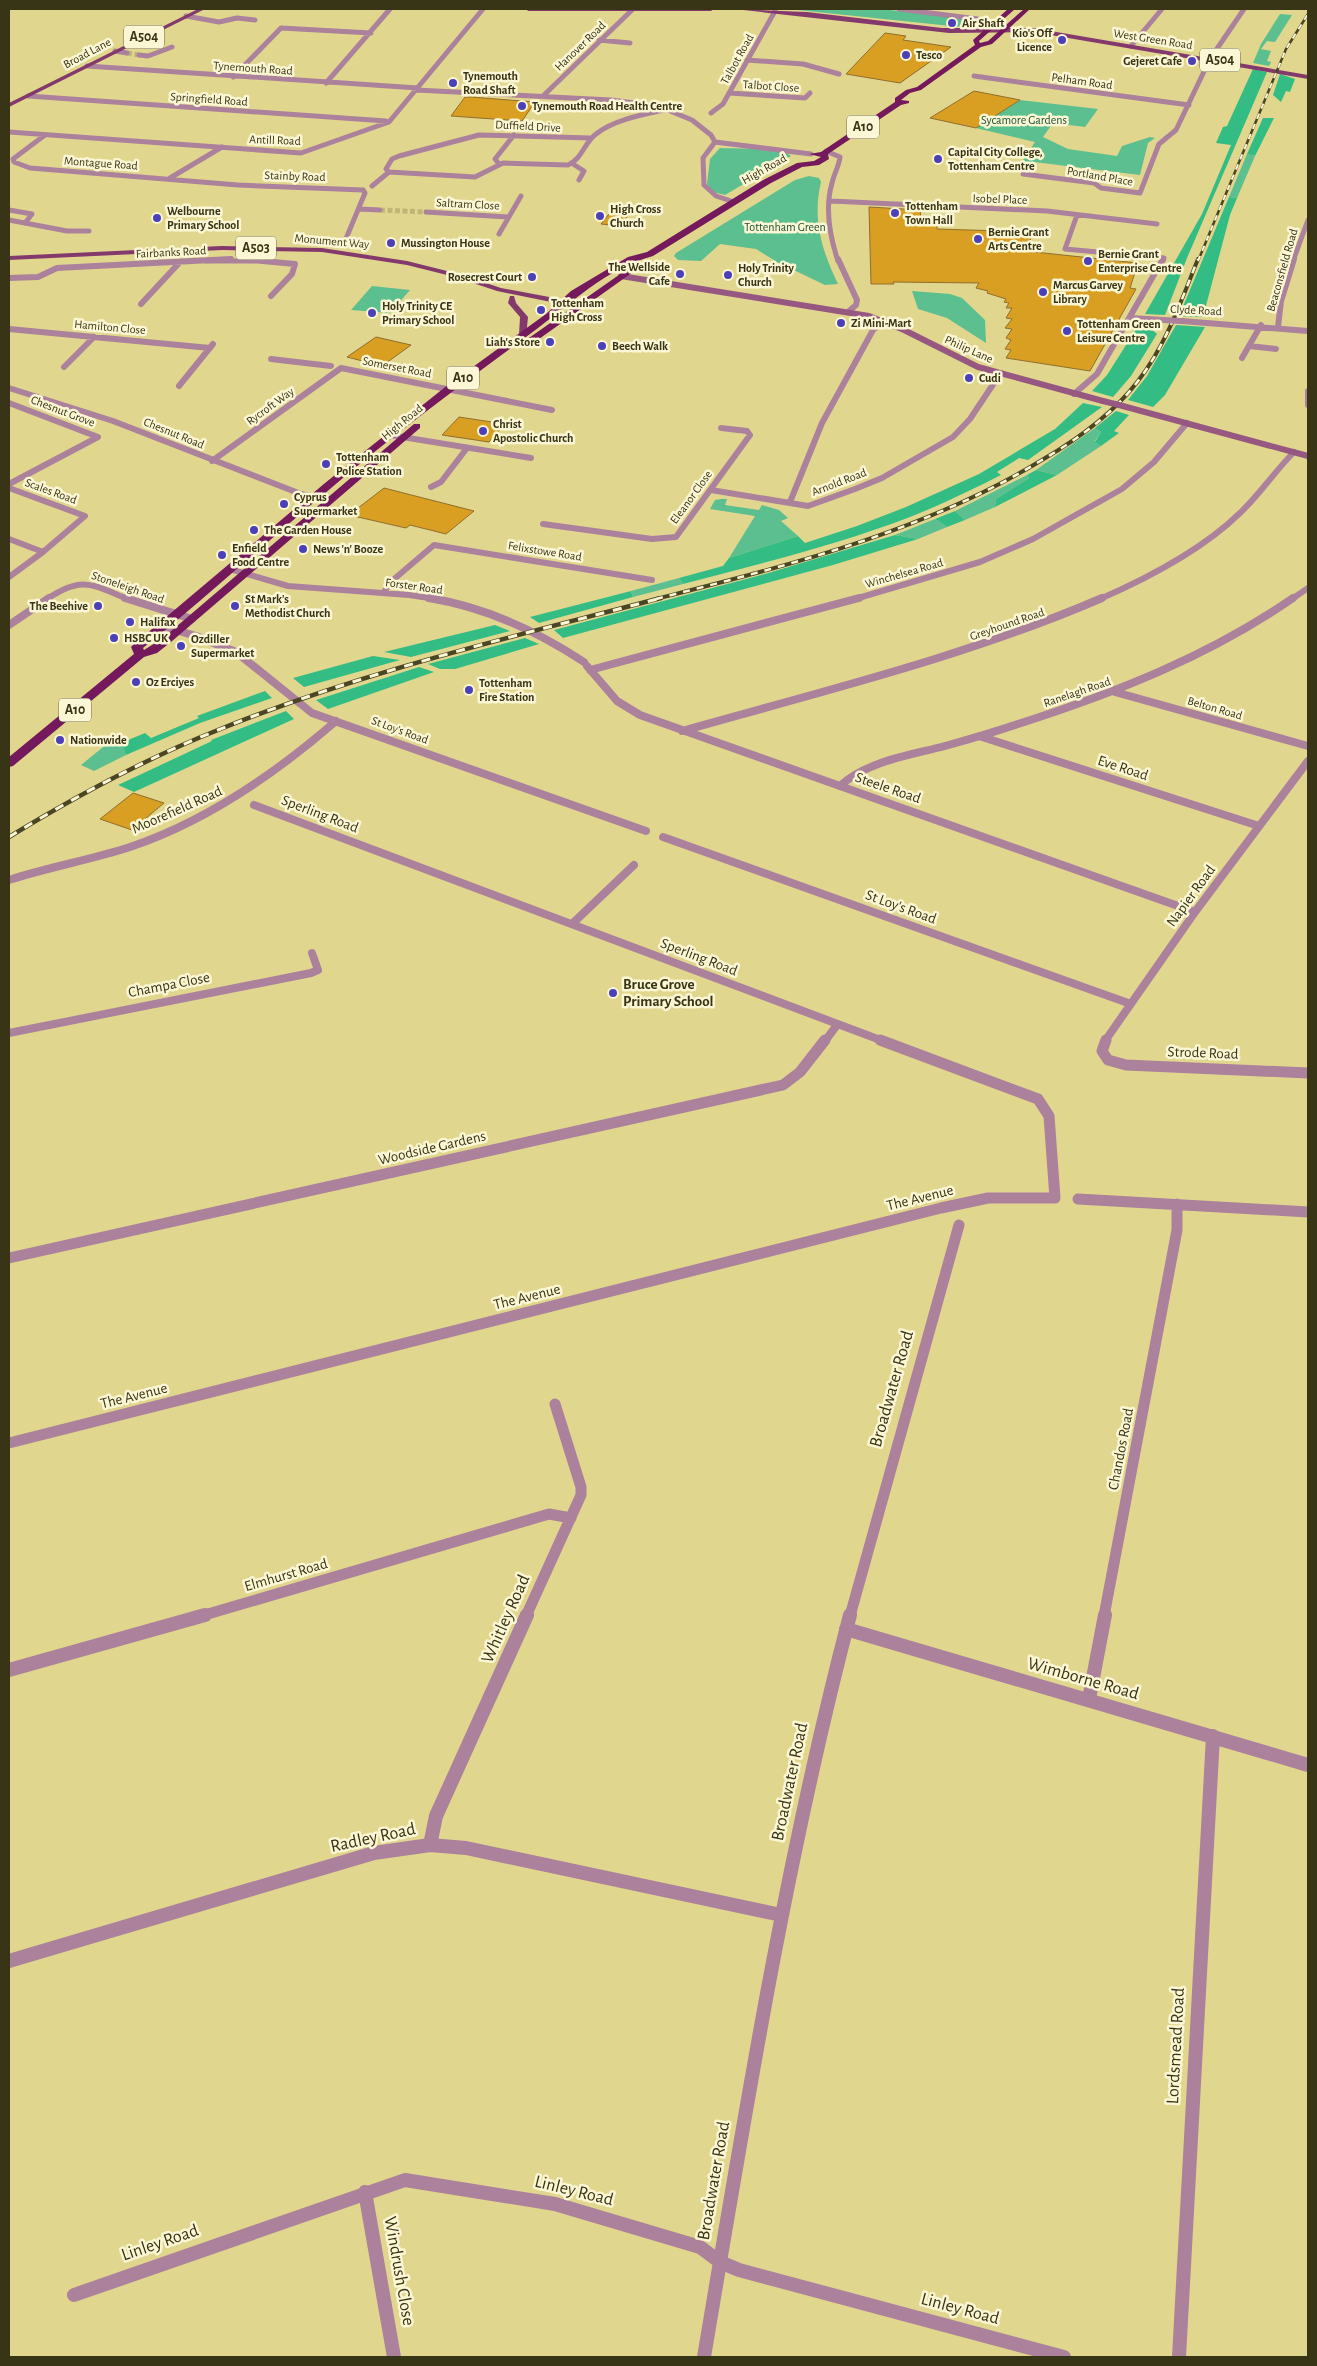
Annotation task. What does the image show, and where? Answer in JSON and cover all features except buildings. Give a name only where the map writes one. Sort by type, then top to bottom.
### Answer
[{"type":"highway","points":[[979,45],[975,41],[983,32],[1012,9]]},
{"type":"highway","name":"A10","points":[[800,165],[820,161],[826,157],[825,152],[899,103],[911,102],[923,94],[919,89],[979,45],[990,43],[1027,9]]},
{"type":"highway","points":[[811,154],[825,152]]},
{"type":"highway","name":"High Road","points":[[140,655],[137,647],[314,497],[447,390],[523,335],[574,293],[631,259],[646,257],[734,202],[800,165],[799,161],[811,154]]},
{"type":"highway","name":"High Road","points":[[9,763],[140,655],[153,651],[192,619],[404,437],[459,393],[621,276],[645,262],[646,257]]},
{"type":"highway","points":[[605,274],[621,276]]},
{"type":"main road","name":"Broad Lane","points":[[9,105],[202,9]]},
{"type":"main road","points":[[528,9],[711,9]]},
{"type":"main road","name":"A504","points":[[737,9],[780,10],[942,30],[983,32]]},
{"type":"main road","name":"West Green Road","points":[[983,32],[1004,31],[1054,34],[1308,77]]},
{"type":"main road","name":"Monument Way","points":[[9,258],[222,248],[322,250],[407,262],[457,275],[499,290],[522,294],[561,305]]},
{"type":"main road","name":"Philip Lane","points":[[621,276],[848,312],[884,321],[967,363],[1000,374],[1308,456]]},
{"type":"main road","name":"Monument Way","points":[[499,290],[520,301],[578,308]]},
{"type":"main road","name":"A503","points":[[522,294],[574,293]]},
{"type":"main road","name":"A503","points":[[512,298],[512,303],[524,317],[523,335]]},
{"type":"street","points":[[326,83],[390,9]]},
{"type":"street","points":[[389,122],[483,9]]},
{"type":"street","points":[[899,9],[978,19]]},
{"type":"street","points":[[1131,46],[1162,9]]},
{"type":"street","points":[[1189,105],[1210,59],[1244,9]]},
{"type":"street","name":"Hanover Road","points":[[543,96],[632,10]]},
{"type":"street","name":"Talbot Road","points":[[711,113],[723,104],[747,60],[780,10]]},
{"type":"street","points":[[186,16],[219,22],[237,18],[255,20]]},
{"type":"street","points":[[233,77],[281,28],[371,33]]},
{"type":"street","points":[[599,40],[630,43]]},
{"type":"street","points":[[138,55],[148,56],[172,47]]},
{"type":"street","points":[[115,51],[127,53]]},
{"type":"street","points":[[747,60],[803,64],[839,74]]},
{"type":"street","name":"Tynemouth Road","points":[[87,66],[630,102],[669,109],[692,120],[711,135],[715,142]]},
{"type":"street","name":"Pelham Road","points":[[974,76],[1189,105]]},
{"type":"street","name":"Talbot Close","points":[[729,93],[805,98],[810,93]]},
{"type":"street","name":"Springfield Road","points":[[28,96],[389,122]]},
{"type":"street","name":"Portland Place","points":[[1023,174],[1094,183],[1101,188],[1140,193],[1159,144],[1176,130],[1189,105]]},
{"type":"street","points":[[573,164],[590,138],[608,128],[669,109]]},
{"type":"street","points":[[692,120],[699,118]]},
{"type":"street","name":"Antill Road","points":[[9,132],[301,153],[389,122]]},
{"type":"street","name":"Duffield Drive","points":[[389,172],[386,168],[395,158],[464,138],[488,134],[590,138]]},
{"type":"street","name":"Montague Road","points":[[45,135],[13,159],[14,162],[30,168],[170,178]]},
{"type":"street","points":[[499,164],[495,159],[514,135]]},
{"type":"street","points":[[734,202],[716,196],[704,185],[703,158],[715,142],[811,154]]},
{"type":"street","points":[[170,178],[222,147]]},
{"type":"street","points":[[825,152],[840,157],[837,173],[832,184],[830,232],[836,258],[848,286],[857,300],[856,305],[848,312]]},
{"type":"street","points":[[345,241],[368,188],[389,172],[475,177],[485,174],[499,164],[511,162],[561,166],[573,164],[584,171],[580,180]]},
{"type":"street","name":"Stainby Road","points":[[170,178],[238,185],[368,188]]},
{"type":"street","name":"Saltram Close","points":[[499,234],[521,196]]},
{"type":"street","name":"Isobel Place","points":[[831,201],[1013,209],[1157,224]]},
{"type":"street","points":[[358,209],[380,210]]},
{"type":"street","points":[[9,210],[32,214],[25,223]]},
{"type":"street","name":"Saltram Close","points":[[426,212],[508,217]]},
{"type":"street","points":[[1074,394],[1097,374],[1164,258],[1065,249],[1077,215]]},
{"type":"street","points":[[9,220],[66,231],[90,231]]},
{"type":"street","name":"Beaconsfield Road","points":[[1278,327],[1278,318],[1308,220]]},
{"type":"street","points":[[1299,247],[1308,248]]},
{"type":"street","name":"Fairbanks Road","points":[[9,278],[38,277],[57,268],[242,259],[295,264],[292,274],[272,296]]},
{"type":"street","points":[[141,304],[180,262]]},
{"type":"street","name":"Clyde Road","points":[[1131,318],[1278,327],[1308,331]]},
{"type":"street","name":"Arnold Road","points":[[884,321],[873,330],[822,423],[790,502],[801,506],[818,503],[882,478],[919,458],[962,430],[1000,374]]},
{"type":"street","points":[[1242,358],[1261,326]]},
{"type":"street","name":"Hamilton Close","points":[[9,329],[212,345],[178,386]]},
{"type":"street","points":[[64,367],[94,337]]},
{"type":"street","points":[[1249,346],[1276,349]]},
{"type":"street","points":[[271,358],[331,366]]},
{"type":"street","points":[[281,367],[287,360]]},
{"type":"street","name":"Somerset Road","points":[[341,368],[492,401],[552,410]]},
{"type":"street","name":"Rycroft Way","points":[[212,461],[341,368]]},
{"type":"street","name":"Chesnut Road","points":[[9,388],[113,421],[212,461],[314,497],[330,500]]},
{"type":"street","points":[[1308,391],[1308,405]]},
{"type":"street","name":"Chesnut Grove","points":[[9,403],[98,437],[9,484]]},
{"type":"street","name":"Winchelsea Road","points":[[587,666],[839,604],[980,562],[1033,539],[1122,489],[1154,462],[1187,423]]},
{"type":"street","name":"Eleanor Close","points":[[543,524],[652,539],[676,536],[750,434],[747,431],[721,428]]},
{"type":"street","points":[[390,435],[531,458]]},
{"type":"street","points":[[431,487],[441,482],[467,448]]},
{"type":"street","name":"Greyhound Road","points":[[682,731],[969,648],[1026,630],[1077,610],[1170,565],[1224,526],[1263,488],[1294,452]]},
{"type":"street","name":"Scales Road","points":[[9,488],[85,516],[43,552]]},
{"type":"street","points":[[711,490],[790,502]]},
{"type":"street","points":[[9,538],[43,552]]},
{"type":"street","name":"Felixstowe Road","points":[[383,593],[393,580],[434,545],[652,580]]},
{"type":"street","points":[[9,577],[43,552]]},
{"type":"street","name":"Forster Road","points":[[230,569],[285,586],[429,598],[510,620],[544,636],[587,666]]},
{"type":"street","name":"Stoneleigh Road","points":[[9,625],[58,592],[75,584],[95,586],[148,607],[192,619]]},
{"type":"street","name":"Ranelagh Road","points":[[840,786],[846,778],[875,766],[979,736],[1115,692],[1210,648],[1261,621],[1308,588]]},
{"type":"street","name":"St Loy's Road","points":[[162,626],[178,630],[236,652],[277,683],[307,710],[646,831]]},
{"type":"street","name":"Steele Road","points":[[587,666],[595,678],[628,710],[682,731],[1196,912]]},
{"type":"street","name":"Belton Road","points":[[1115,692],[1308,746]]},
{"type":"street","name":"Moorefield Road","points":[[9,880],[44,868],[147,841],[183,824],[236,798],[336,721]]},
{"type":"street","name":"Eve Road","points":[[979,736],[1259,826]]},
{"type":"street","name":"Napier Road","points":[[1102,1051],[1104,1042],[1196,912],[1308,761]]},
{"type":"street","name":"Sperling Road","points":[[254,805],[1038,1099],[1049,1116],[1055,1198]]},
{"type":"street","name":"St Loy's Road","points":[[663,837],[1131,1004]]},
{"type":"street","points":[[572,924],[634,865]]},
{"type":"street","name":"Champa Close","points":[[9,1033],[311,972],[318,970],[312,953]]},
{"type":"street","name":"Woodside Gardens","points":[[9,1258],[783,1085],[800,1072],[837,1025]]},
{"type":"street","name":"Strode Road","points":[[1102,1051],[1108,1060],[1126,1065],[1308,1073]]},
{"type":"street","name":"The Avenue","points":[[9,1443],[955,1204],[988,1198],[1055,1198]]},
{"type":"street","points":[[1078,1199],[1308,1212]]},
{"type":"street","name":"Chandos Road","points":[[1089,1699],[1177,1230],[1177,1204]]},
{"type":"street","name":"Broadwater Road","points":[[704,2357],[781,1915],[816,1751],[846,1629],[958,1225]]},
{"type":"street","name":"Whitley Road","points":[[430,1845],[432,1825],[581,1495],[581,1487],[555,1404]]},
{"type":"street","name":"Elmhurst Road","points":[[9,1670],[220,1611],[549,1514],[571,1518]]},
{"type":"street","name":"Wimborne Road","points":[[846,1629],[1308,1765]]},
{"type":"street","name":"Lordsmead Road","points":[[1179,2357],[1213,1736]]},
{"type":"street","name":"Radley Road","points":[[9,1961],[374,1853],[430,1845],[466,1848],[781,1915]]},
{"type":"street","name":"Linley Road","points":[[74,2295],[365,2192],[405,2180],[555,2204],[700,2247],[720,2262],[739,2270],[1064,2357]]},
{"type":"street","name":"Windrush Close","points":[[365,2192],[394,2357]]},
{"type":"green space","points":[[788,9],[882,9],[980,21],[964,27]]},
{"type":"green space","points":[[1280,14],[1292,15],[1275,42],[1267,41],[1261,49],[1271,51],[1267,61],[1271,62],[1269,66],[1253,63],[1261,44]]},
{"type":"green space","points":[[1253,69],[1267,72],[1187,258],[1165,315],[1145,314],[1202,214],[1231,145],[1216,143],[1223,127],[1227,126]]},
{"type":"green space","points":[[1280,74],[1295,79],[1290,92],[1286,91],[1281,102],[1273,95]]},
{"type":"green space","name":"Sycamore Gardens","points":[[1020,100],[1098,109],[1085,127],[1053,123],[1043,137],[1068,149],[1117,156],[1122,146],[1150,137],[1155,138],[1148,143],[1140,175],[1034,162],[1029,170],[1018,168],[1035,142],[976,128]]},
{"type":"green space","points":[[1263,118],[1274,118],[1255,156],[1247,154]]},
{"type":"green space","points":[[720,148],[778,151],[791,156],[725,195],[713,192],[707,184],[710,159]]},
{"type":"green space","points":[[1247,154],[1255,156],[1237,198],[1229,197]]},
{"type":"green space","name":"Tottenham Green","points":[[809,176],[819,178],[821,182],[818,196],[820,234],[827,259],[838,284],[825,285],[777,262],[756,249],[720,244],[701,261],[678,260],[674,256],[795,180]]},
{"type":"green space","points":[[1229,197],[1237,198],[1230,215],[1203,317],[1179,316]]},
{"type":"green space","points":[[372,286],[410,290],[390,313],[351,310]]},
{"type":"green space","points":[[912,291],[950,294],[962,298],[985,320],[986,343],[947,318],[918,309]]},
{"type":"green space","points":[[1140,323],[1144,323],[1157,334],[1131,376],[1113,397],[1092,391],[1107,375]]},
{"type":"green space","points":[[1176,325],[1205,327],[1165,395],[1153,407],[1128,400],[1147,376]]},
{"type":"green space","points":[[1083,403],[1102,407],[1028,460],[1019,458],[997,472],[1001,475],[910,517],[798,554],[683,584],[679,578],[723,566],[729,558],[798,536],[805,543],[906,507],[979,474],[1055,429]]},
{"type":"green space","points":[[1116,411],[1129,415],[1114,431],[1119,433],[1101,446],[1095,442],[1101,432],[1095,428]]},
{"type":"green space","points":[[1095,428],[1101,432],[1095,441],[1101,446],[1057,475],[1036,470]]},
{"type":"green space","points":[[1036,470],[1057,475],[995,507],[996,499],[1029,478],[1027,475]]},
{"type":"green space","points":[[1027,475],[1029,478],[996,499],[995,507],[965,520],[955,511]]},
{"type":"green space","points":[[727,499],[725,505],[759,510],[762,505],[779,510],[788,518],[781,521],[798,536],[729,558],[755,516],[710,509],[715,500]]},
{"type":"green space","points":[[955,511],[965,520],[947,527],[935,519]]},
{"type":"green space","points":[[935,519],[947,527],[918,539],[895,535]]},
{"type":"green space","points":[[895,535],[918,539],[833,565],[563,638],[554,630],[765,574]]},
{"type":"green space","points":[[679,578],[683,584],[633,597],[631,591]]},
{"type":"green space","points":[[631,591],[633,597],[539,623],[530,617]]},
{"type":"green space","points":[[495,625],[510,631],[411,657],[384,652]]},
{"type":"green space","points":[[525,638],[539,644],[455,669],[440,669],[428,664]]},
{"type":"green space","points":[[373,656],[400,660],[304,687],[293,678]]},
{"type":"green space","points":[[419,667],[434,672],[328,709],[316,700]]},
{"type":"green space","points":[[265,691],[272,698],[200,723],[126,755],[121,743],[145,733],[151,738],[199,718],[197,716]]},
{"type":"green space","points":[[286,711],[294,719],[134,792],[118,785],[211,740]]},
{"type":"green space","points":[[113,739],[121,743],[126,755],[94,771],[81,765]]},
{"type":"tunnel","points":[[127,53],[139,55]]},
{"type":"tunnel","points":[[380,210],[426,212]]},
{"type":"railway","points":[[1198,261],[1286,49],[1308,14]]},
{"type":"railway","points":[[656,599],[805,559],[903,527],[997,485],[1055,452],[1106,415],[1138,381],[1165,338],[1198,259]]},
{"type":"railway","points":[[9,837],[85,793],[137,766],[191,741],[272,709],[327,690],[437,657],[661,598]]},
{"type":"place","name":"Air Shaft","points":[[952,23]]},
{"type":"place","name":"Kio's Off Licence","points":[[1062,40]]},
{"type":"place","name":"Tesco","points":[[906,55]]},
{"type":"place","name":"Gejeret Cafe","points":[[1192,61]]},
{"type":"place","name":"Tynemouth Road Shaft","points":[[453,83]]},
{"type":"place","name":"Tynemouth Road Health Centre","points":[[522,106]]},
{"type":"place","name":"Capital City College, Tottenham Centre","points":[[938,159]]},
{"type":"place","name":"Tottenham Town Hall","points":[[895,213]]},
{"type":"place","name":"High Cross Church","points":[[600,216]]},
{"type":"place","name":"Welbourne Primary School","points":[[157,218]]},
{"type":"place","name":"Bernie Grant Arts Centre","points":[[978,239]]},
{"type":"place","name":"Mussington House","points":[[391,243]]},
{"type":"place","name":"Bernie Grant Enterprise Centre","points":[[1088,261]]},
{"type":"place","name":"The Wellside Cafe","points":[[680,274]]},
{"type":"place","name":"Holy Trinity Church","points":[[728,275]]},
{"type":"place","name":"Rosecrest Court","points":[[532,277]]},
{"type":"place","name":"Marcus Garvey Library","points":[[1043,292]]},
{"type":"place","name":"Tottenham High Cross","points":[[541,310]]},
{"type":"place","name":"Holy Trinity CE Primary School","points":[[372,313]]},
{"type":"place","name":"Zi Mini-Mart","points":[[841,323]]},
{"type":"place","name":"Tottenham Green Leisure Centre","points":[[1067,331]]},
{"type":"place","name":"Liah's Store","points":[[550,342]]},
{"type":"place","name":"Beech Walk","points":[[602,346]]},
{"type":"place","name":"Cudi","points":[[969,378]]},
{"type":"place","name":"Christ Apostolic Church","points":[[483,431]]},
{"type":"place","name":"Tottenham Police Station","points":[[326,464]]},
{"type":"place","name":"Cyprus Supermarket","points":[[284,504]]},
{"type":"place","name":"The Garden House","points":[[254,530]]},
{"type":"place","name":"News 'n' Booze","points":[[303,549]]},
{"type":"place","name":"Enfield Food Centre","points":[[222,555]]},
{"type":"place","name":"The Beehive","points":[[98,606]]},
{"type":"place","name":"St Mark's Methodist Church","points":[[235,606]]},
{"type":"place","name":"Halifax","points":[[130,622]]},
{"type":"place","name":"HSBC UK","points":[[114,638]]},
{"type":"place","name":"Ozdiller Supermarket","points":[[181,646]]},
{"type":"place","name":"Oz Erciyes","points":[[136,682]]},
{"type":"place","name":"Tottenham Fire Station","points":[[469,690]]},
{"type":"place","name":"Nationwide","points":[[60,740]]},
{"type":"place","name":"Bruce Grove Primary School","points":[[613,993]]}]
